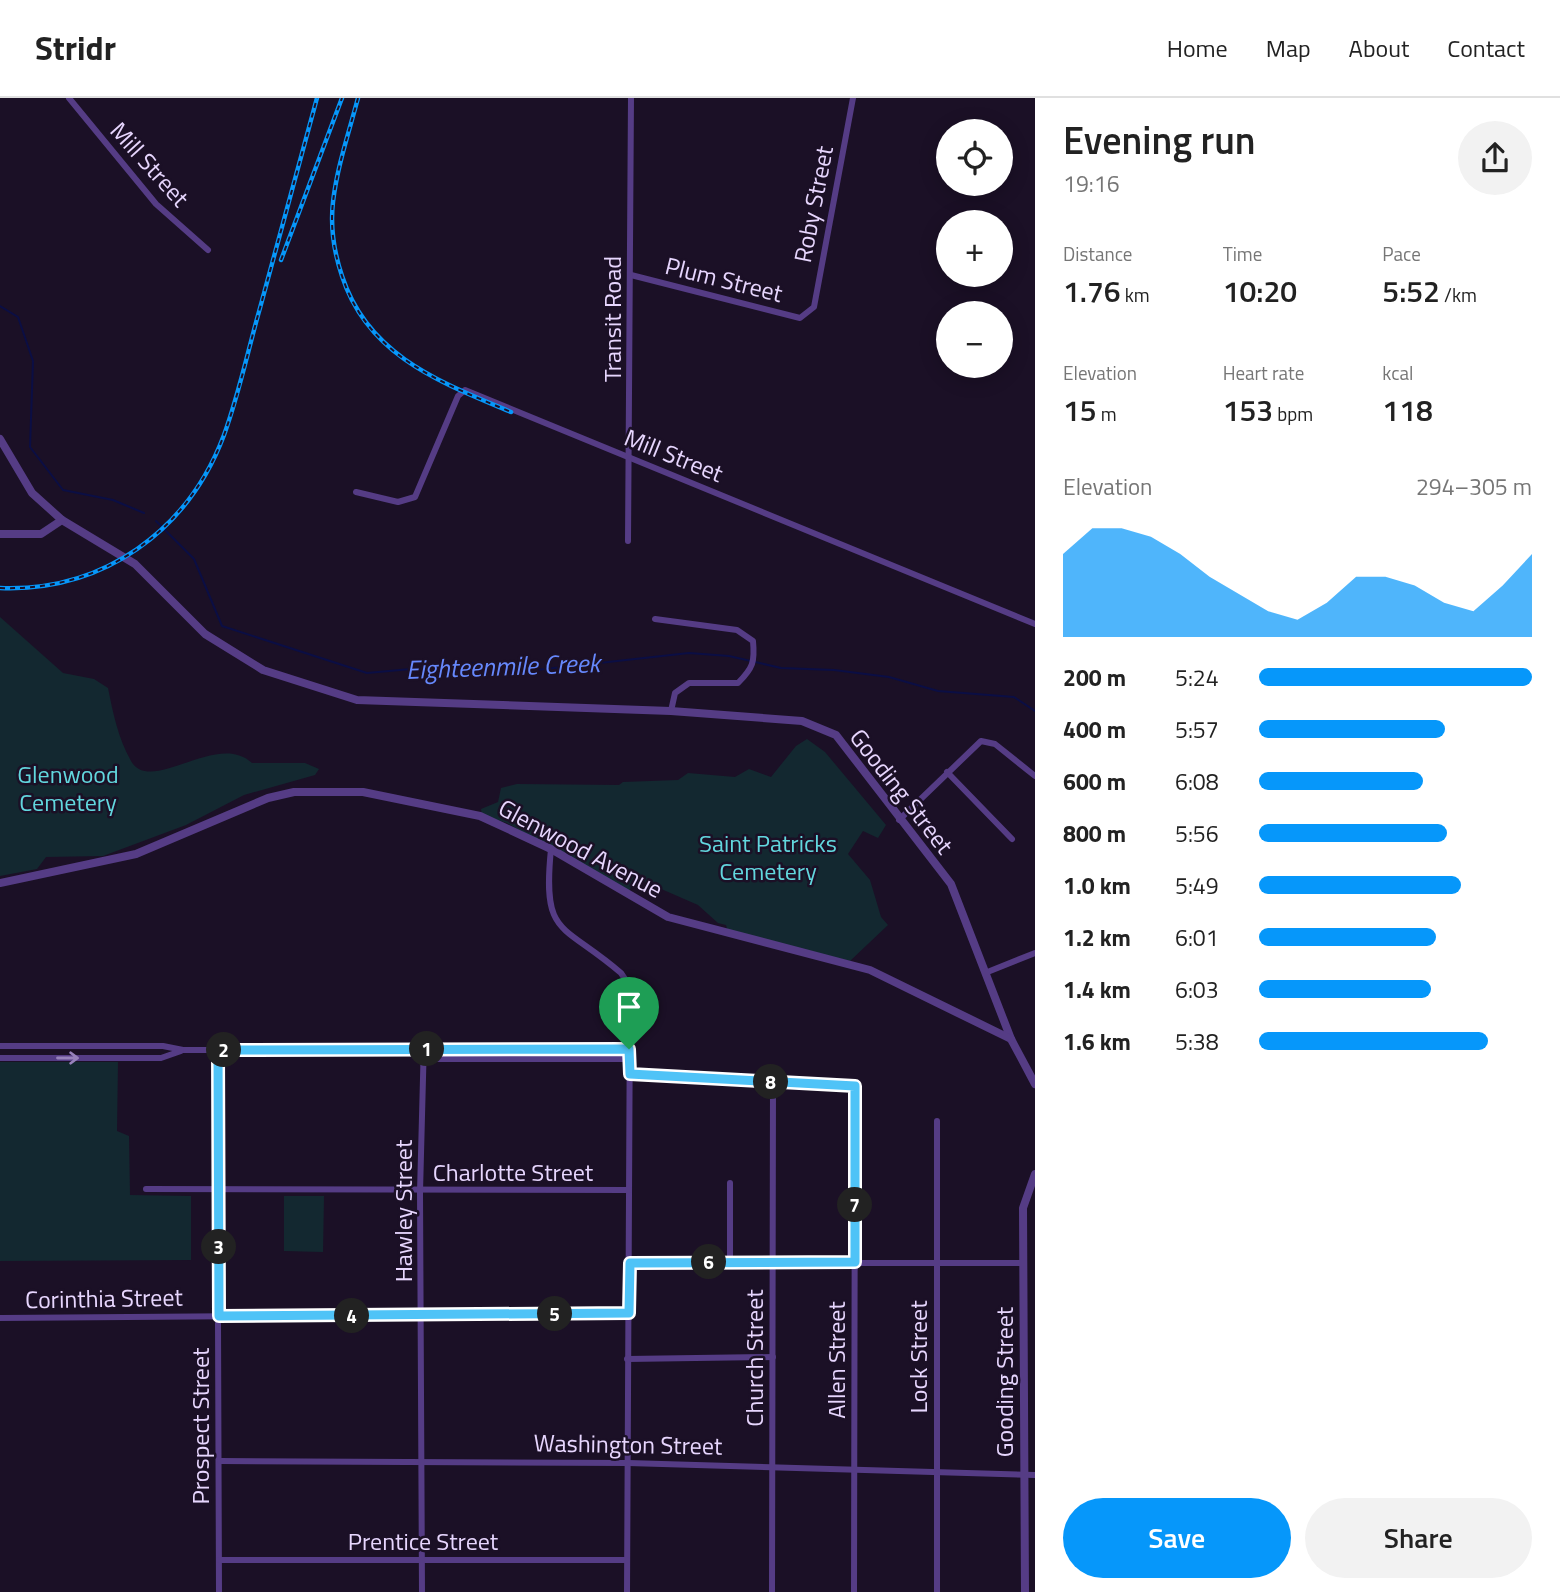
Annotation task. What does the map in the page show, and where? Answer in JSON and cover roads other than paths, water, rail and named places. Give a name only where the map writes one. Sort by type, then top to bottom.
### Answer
[{"type":"street","name":"Mill Street","points":[[69,98],[156,204],[208,250]]},
{"type":"street","name":"Transit Road","points":[[628,541],[631,457],[631,98]]},
{"type":"street","name":"Roby Street","points":[[807,314],[814,307],[853,98]]},
{"type":"street","name":"Plum Street","points":[[631,275],[800,318],[807,314]]},
{"type":"street","name":"Mill Street","points":[[356,492],[398,502],[415,497],[458,396],[465,390],[1035,624]]},
{"type":"street","name":"Gooding Street","points":[[0,439],[32,493],[62,520],[135,564],[205,634],[263,670],[357,700],[671,711],[802,721],[836,735],[951,884],[1011,1039],[1035,1084]]},
{"type":"street","points":[[0,534],[41,534],[62,520]]},
{"type":"street","points":[[655,619],[737,630],[753,641],[755,659],[752,669],[738,683],[689,683],[674,693],[671,711]]},
{"type":"street","points":[[899,820],[981,741],[995,744],[1035,776]]},
{"type":"street","points":[[947,772],[1012,839]]},
{"type":"street","name":"Glenwood Avenue","points":[[0,883],[136,854],[268,798],[294,792],[363,792],[425,811],[480,816],[551,849],[668,917],[870,970],[1011,1039]]},
{"type":"street","points":[[551,849],[548,889],[551,911],[566,932],[615,969],[627,982],[630,999],[627,1592]]},
{"type":"street","points":[[985,972],[1035,953]]},
{"type":"street","name":"Hawley Street","points":[[422,1592],[421,1192],[424,1040]]},
{"type":"street","points":[[0,1046],[163,1045],[183,1050],[629,1049]]},
{"type":"street","points":[[0,1058],[161,1058],[183,1050]]},
{"type":"street","name":"Prospect Street","points":[[218,1050],[219,1592]]},
{"type":"street","points":[[424,1059],[629,1059]]},
{"type":"street","points":[[630,1074],[773,1082]]},
{"type":"street","name":"Allen Street","points":[[773,1082],[855,1086],[854,1592]]},
{"type":"street","name":"Church Street","points":[[772,1592],[773,1082]]},
{"type":"street","name":"Lock Street","points":[[937,1121],[937,1592]]},
{"type":"street","name":"Gooding Street","points":[[1025,1592],[1023,1208],[1035,1174]]},
{"type":"street","points":[[730,1183],[730,1262]]},
{"type":"street","name":"Charlotte Street","points":[[146,1189],[218,1192],[629,1190]]},
{"type":"street","points":[[630,1263],[1022,1262]]},
{"type":"street","name":"Corinthia Street","points":[[0,1318],[629,1313]]},
{"type":"street","points":[[627,1359],[773,1357]]},
{"type":"street","name":"Washington Street","points":[[220,1461],[628,1463],[1035,1475]]},
{"type":"street","name":"Prentice Street","points":[[219,1560],[626,1560]]},
{"type":"waterway","name":"Eighteenmile Creek","points":[[0,306],[18,317],[33,361],[30,447],[63,490],[113,500],[144,513]]},
{"type":"waterway","name":"Eighteenmile Creek","points":[[156,521],[194,559],[222,626],[367,673],[477,663],[527,671],[689,653],[729,656],[781,668],[834,670],[889,677],[938,691],[1014,697],[1035,711]]},
{"type":"railway","points":[[0,588],[38,587],[107,567],[137,549],[164,527],[188,500],[208,469],[224,435],[234,404],[317,98]]},
{"type":"railway","points":[[281,260],[342,98]]},
{"type":"railway","points":[[358,98],[340,163],[332,212],[337,258],[354,304],[369,327],[410,363],[433,377],[511,412]]},
{"type":"park label","name":"Glenwood Cemetery","points":[[68,788]]},
{"type":"park label","name":"Saint Patricks Cemetery","points":[[768,857]]}]
